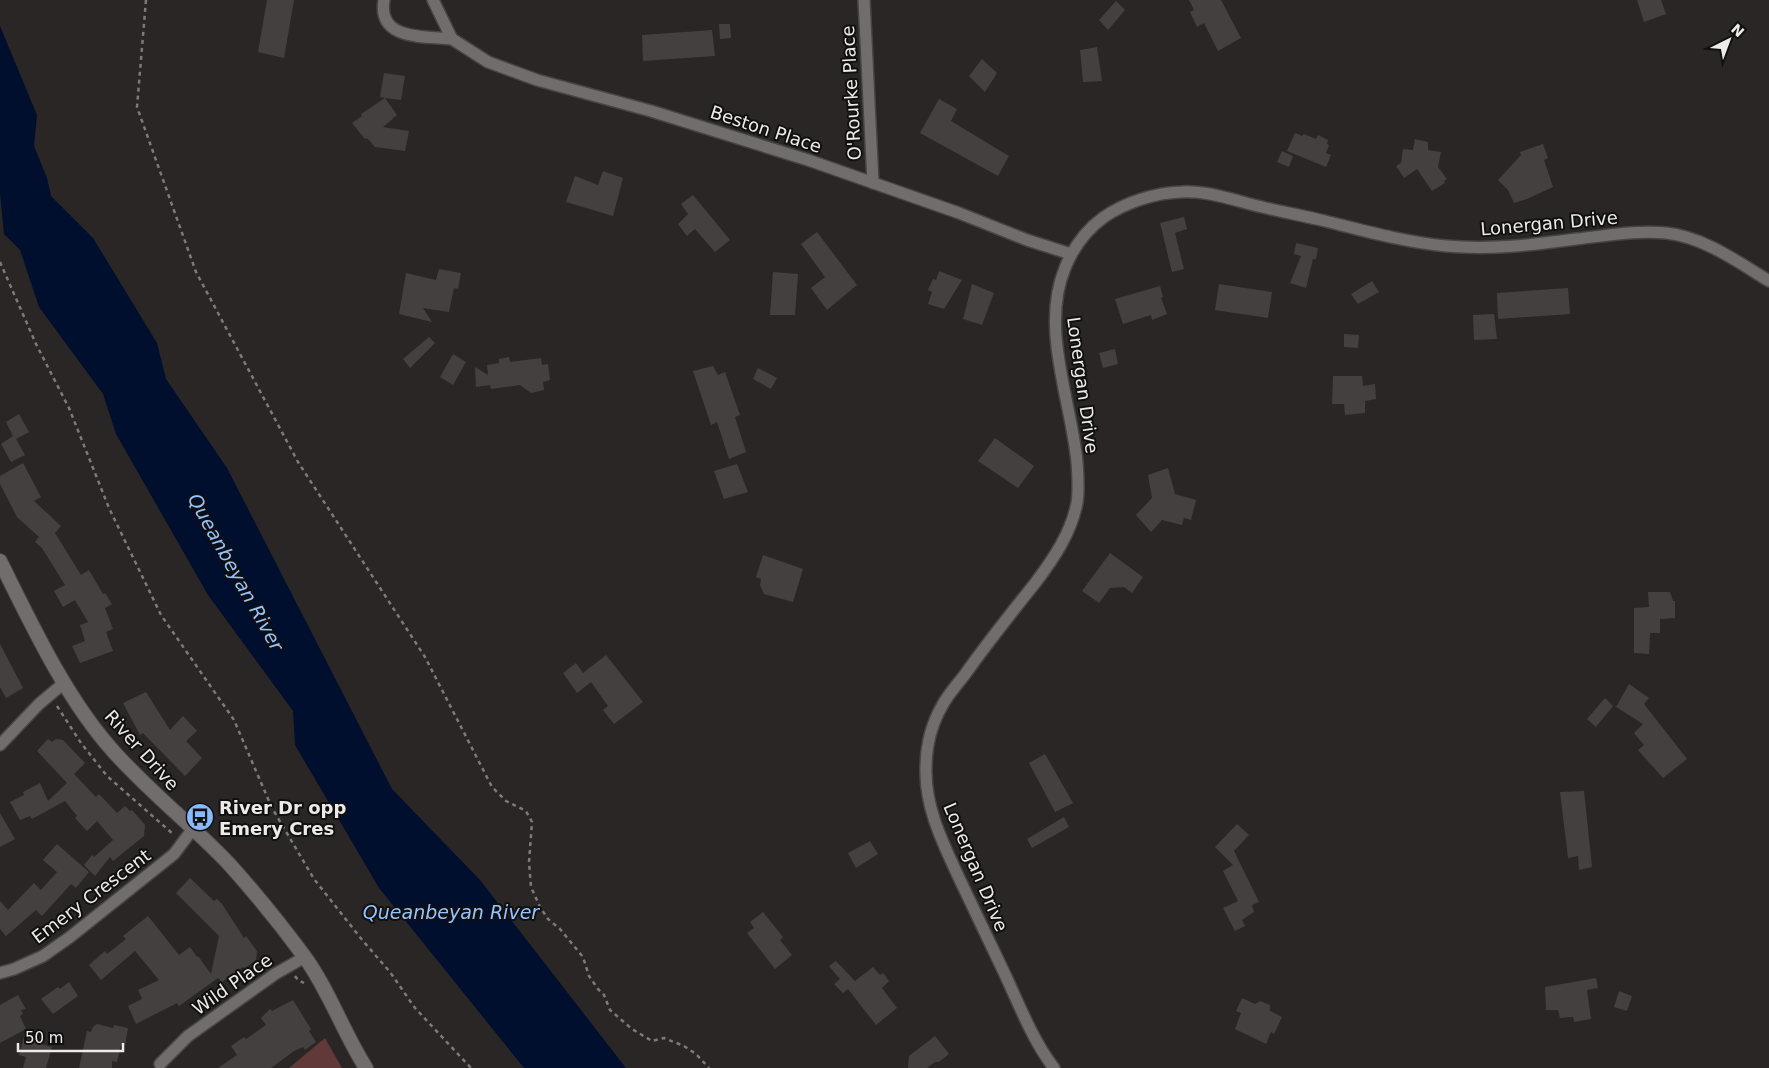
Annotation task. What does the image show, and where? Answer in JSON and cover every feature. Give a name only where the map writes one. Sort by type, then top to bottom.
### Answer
[{"type":"street","name":"Beston Place","points":[[384,0],[385,18],[393,29],[403,34],[452,39],[488,62],[537,80],[729,134],[808,160],[959,213],[1027,240],[1071,254]]},
{"type":"street","points":[[433,0],[452,39]]},
{"type":"street","name":"O'Rourke Place","points":[[864,0],[873,183]]},
{"type":"street","name":"Lonergan Drive","points":[[1054,1068],[1035,1038],[948,853],[934,820],[925,770],[933,726],[942,706],[979,654],[1046,568],[1059,549],[1070,526],[1077,500],[1078,476],[1075,446],[1059,356],[1055,323],[1056,300],[1061,277],[1071,254],[1087,232],[1105,216],[1130,203],[1159,194],[1186,191],[1217,196],[1373,234],[1441,245],[1490,248],[1639,232],[1668,233],[1690,238],[1716,250],[1769,282]]},
{"type":"street","name":"River Drive","points":[[0,561],[64,683],[86,716],[113,752],[229,864],[261,901],[305,958],[366,1068]]},
{"type":"street","points":[[0,745],[39,704],[64,683]]},
{"type":"street","name":"Emery Crescent","points":[[0,973],[43,956],[70,937],[174,854],[192,830]]},
{"type":"street","name":"Wild Place","points":[[160,1064],[188,1036],[275,974],[305,958]]},
{"type":"path","points":[[146,0],[137,107],[196,272],[298,462],[425,658],[492,787],[506,802],[526,811],[532,822],[529,862],[531,886],[540,907],[548,919],[560,929],[583,957],[589,976],[604,995],[610,1010],[632,1029],[652,1040],[664,1038],[684,1046],[696,1054],[709,1068]]},
{"type":"path","points":[[0,262],[36,344],[69,408],[109,508],[161,615],[234,720],[277,816],[314,879],[390,972],[415,1008],[471,1068]]},
{"type":"path","points":[[50,695],[65,721],[108,776],[182,843]]},
{"type":"path","points":[[289,966],[298,980],[307,985]]},
{"type":"shaded area","points":[[325,1038],[342,1068],[289,1068]]},
{"type":"water","name":"Queanbeyan River","points":[[0,26],[37,115],[34,146],[47,178],[51,196],[93,238],[157,343],[166,379],[227,468],[392,789],[480,880],[626,1068],[524,1068],[379,888],[295,745],[293,711],[208,595],[116,434],[103,394],[39,307],[20,250],[4,234],[0,193]]},
{"type":"building","points":[[267,0],[294,0],[284,58],[258,52]]},
{"type":"building","points":[[1189,0],[1221,0],[1241,38],[1218,51],[1204,23],[1197,27],[1190,12],[1194,10]]},
{"type":"building","points":[[1637,0],[1661,0],[1666,14],[1644,22]]},
{"type":"building","points":[[1116,1],[1125,10],[1108,30],[1099,20]]},
{"type":"building","points":[[719,24],[730,24],[731,38],[720,39]]},
{"type":"building","points":[[712,30],[715,56],[643,61],[642,35]]},
{"type":"building","points":[[1097,47],[1102,81],[1083,82],[1080,50]]},
{"type":"building","points":[[982,59],[997,73],[985,92],[969,76]]},
{"type":"building","points":[[384,73],[405,76],[401,100],[380,97]]},
{"type":"building","points":[[385,98],[397,115],[383,127],[409,131],[405,151],[375,147],[367,138],[365,139],[352,123],[362,116],[361,114]]},
{"type":"building","points":[[939,99],[957,109],[951,121],[1009,156],[998,176],[920,133]]},
{"type":"building","points":[[1295,133],[1302,136],[1304,134],[1316,139],[1318,135],[1328,140],[1327,144],[1329,145],[1326,153],[1331,155],[1326,167],[1287,151]]},
{"type":"building","points":[[1415,139],[1428,142],[1428,150],[1441,152],[1438,167],[1447,179],[1444,181],[1445,183],[1432,191],[1417,169],[1404,178],[1396,166],[1401,163],[1403,149],[1413,150]]},
{"type":"building","points":[[1543,144],[1548,158],[1544,160],[1553,187],[1514,203],[1508,190],[1498,180],[1521,155],[1520,152]]},
{"type":"building","points":[[1282,151],[1293,156],[1289,167],[1277,162]]},
{"type":"building","points":[[603,171],[623,178],[613,216],[566,202],[575,176],[598,185]]},
{"type":"building","points":[[693,195],[730,240],[715,252],[695,229],[687,236],[678,224],[688,214],[681,204]]},
{"type":"building","points":[[1184,217],[1187,229],[1175,233],[1184,269],[1172,272],[1160,223]]},
{"type":"building","points":[[817,232],[857,285],[827,310],[811,288],[825,277],[801,244]]},
{"type":"building","points":[[1296,243],[1318,248],[1316,259],[1313,259],[1306,288],[1290,283],[1301,256],[1294,254]]},
{"type":"building","points":[[439,269],[461,273],[458,289],[454,288],[449,312],[423,308],[432,322],[399,314],[406,273],[436,280]]},
{"type":"building","points":[[939,271],[962,280],[944,309],[928,304],[932,292],[928,290],[933,279],[936,280]]},
{"type":"building","points":[[773,272],[798,274],[795,315],[770,315]]},
{"type":"building","points":[[1372,281],[1379,292],[1358,304],[1351,294]]},
{"type":"building","points":[[972,284],[994,293],[982,325],[963,319]]},
{"type":"building","points":[[1219,284],[1272,292],[1268,318],[1215,310]]},
{"type":"building","points":[[1160,286],[1163,297],[1161,298],[1167,314],[1152,320],[1151,315],[1123,324],[1115,299]]},
{"type":"building","points":[[1568,288],[1570,314],[1498,319],[1497,293]]},
{"type":"building","points":[[1494,314],[1497,339],[1474,340],[1473,315]]},
{"type":"building","points":[[1344,334],[1359,335],[1358,348],[1344,347]]},
{"type":"building","points":[[429,337],[435,343],[410,368],[403,359]]},
{"type":"building","points":[[1115,349],[1118,364],[1103,368],[1099,353]]},
{"type":"building","points":[[453,354],[466,362],[453,385],[440,377]]},
{"type":"building","points":[[509,357],[510,362],[541,358],[542,365],[548,364],[550,380],[543,382],[544,390],[531,393],[520,385],[491,389],[490,385],[476,387],[475,367],[488,375],[487,365],[499,363],[499,359]]},
{"type":"building","points":[[713,366],[718,375],[725,372],[740,415],[735,417],[746,452],[729,459],[717,422],[711,425],[693,371]]},
{"type":"building","points":[[758,368],[777,378],[771,389],[753,379]]},
{"type":"building","points":[[1333,376],[1362,376],[1363,386],[1375,384],[1376,399],[1365,401],[1365,413],[1345,415],[1344,404],[1332,404]]},
{"type":"building","points":[[19,414],[29,432],[16,439],[25,455],[11,462],[1,444],[13,436],[6,422]]},
{"type":"building","points":[[995,438],[1034,466],[1018,488],[978,461]]},
{"type":"building","points":[[23,463],[41,497],[34,501],[61,526],[55,533],[81,575],[89,570],[103,594],[105,593],[112,604],[105,608],[113,629],[106,632],[113,651],[80,663],[72,646],[85,641],[80,625],[88,622],[75,600],[63,607],[54,591],[65,585],[42,548],[35,542],[39,537],[17,517],[0,484],[0,476]]},
{"type":"building","points":[[737,464],[748,492],[724,499],[714,471]]},
{"type":"building","points":[[1168,468],[1175,494],[1196,500],[1191,520],[1184,518],[1182,525],[1162,520],[1151,532],[1136,515],[1152,498],[1148,475]]},
{"type":"building","points":[[1110,553],[1143,577],[1132,593],[1124,587],[1110,588],[1099,603],[1082,591]]},
{"type":"building","points":[[763,555],[803,569],[793,602],[764,594],[760,585],[761,579],[756,577]]},
{"type":"building","points":[[1648,592],[1670,592],[1673,601],[1675,601],[1675,618],[1660,619],[1660,633],[1650,633],[1649,654],[1634,653],[1634,608],[1649,607]]},
{"type":"building","points":[[0,644],[23,688],[6,698],[0,687]]},
{"type":"building","points":[[606,655],[643,702],[614,724],[603,710],[608,706],[591,682],[577,693],[563,673],[576,663],[583,673]]},
{"type":"building","points":[[1629,684],[1649,698],[1644,704],[1687,759],[1663,778],[1638,750],[1644,745],[1634,733],[1643,724],[1616,707]]},
{"type":"building","points":[[146,692],[170,730],[183,716],[197,731],[186,741],[202,758],[185,776],[143,733],[140,735],[123,703]]},
{"type":"building","points":[[1605,698],[1613,706],[1596,727],[1587,719]]},
{"type":"building","points":[[48,739],[52,742],[56,739],[63,740],[85,763],[74,774],[96,797],[99,794],[117,813],[125,806],[130,811],[132,810],[145,825],[144,836],[113,861],[110,857],[95,876],[84,865],[92,855],[94,857],[113,840],[97,821],[87,831],[75,818],[77,816],[65,801],[32,819],[30,816],[20,820],[10,802],[24,795],[23,792],[40,783],[48,801],[67,783],[37,751]]},
{"type":"building","points":[[1045,754],[1073,803],[1055,812],[1029,763]]},
{"type":"building","points":[[1584,791],[1592,867],[1579,870],[1578,856],[1568,858],[1560,792]]},
{"type":"building","points":[[0,813],[15,839],[0,847]]},
{"type":"building","points":[[1064,817],[1069,827],[1032,848],[1027,839]]},
{"type":"building","points":[[1237,824],[1249,835],[1234,851],[1259,902],[1252,905],[1254,912],[1242,920],[1245,926],[1235,931],[1223,908],[1238,901],[1223,871],[1233,865],[1215,847]]},
{"type":"building","points":[[870,841],[878,854],[856,868],[848,853]]},
{"type":"building","points":[[57,844],[89,872],[76,888],[71,884],[42,916],[36,910],[6,936],[0,929],[0,901],[8,910],[34,883],[41,890],[57,872],[43,860]]},
{"type":"building","points":[[190,878],[214,901],[217,899],[222,904],[244,938],[246,936],[257,951],[256,960],[222,982],[218,978],[179,1006],[177,1003],[136,1024],[128,1006],[142,999],[138,990],[159,980],[135,951],[101,980],[89,965],[105,951],[107,954],[126,939],[123,936],[148,916],[179,955],[190,947],[211,974],[219,936],[176,893]]},
{"type":"building","points":[[763,912],[783,937],[780,940],[792,955],[775,969],[747,933],[754,928],[750,922]]},
{"type":"building","points":[[836,961],[855,981],[873,967],[880,975],[883,973],[889,981],[882,988],[897,1008],[876,1025],[848,989],[843,993],[834,984],[840,979],[829,966]]},
{"type":"building","points":[[1596,978],[1598,988],[1587,990],[1591,1019],[1574,1022],[1573,1017],[1560,1018],[1558,1010],[1546,1010],[1545,987]]},
{"type":"building","points":[[69,982],[78,996],[53,1014],[41,999]]},
{"type":"building","points":[[1619,991],[1632,996],[1627,1011],[1614,1007]]},
{"type":"building","points":[[18,995],[26,1009],[21,1010],[23,1014],[20,1016],[26,1029],[0,1043],[0,1005]]},
{"type":"building","points":[[1242,998],[1255,1004],[1260,1001],[1270,1005],[1270,1011],[1282,1017],[1274,1034],[1271,1032],[1266,1044],[1235,1029],[1241,1013],[1236,1011]]},
{"type":"building","points":[[293,1000],[311,1029],[309,1031],[316,1042],[305,1050],[303,1047],[294,1051],[271,1068],[218,1068],[237,1055],[231,1046],[244,1037],[246,1039],[266,1025],[261,1018],[270,1009],[272,1011]]},
{"type":"building","points":[[97,1024],[113,1028],[114,1025],[128,1028],[125,1046],[121,1045],[117,1062],[112,1061],[112,1068],[79,1068],[87,1031],[91,1032]]},
{"type":"building","points":[[26,1029],[33,1042],[52,1047],[46,1068],[23,1068],[26,1057],[19,1055]]},
{"type":"building","points":[[935,1036],[949,1054],[927,1068],[908,1068],[909,1056]]},
{"type":"place","name":"River Dr opp Emery Cres","points":[[200,817]]}]
